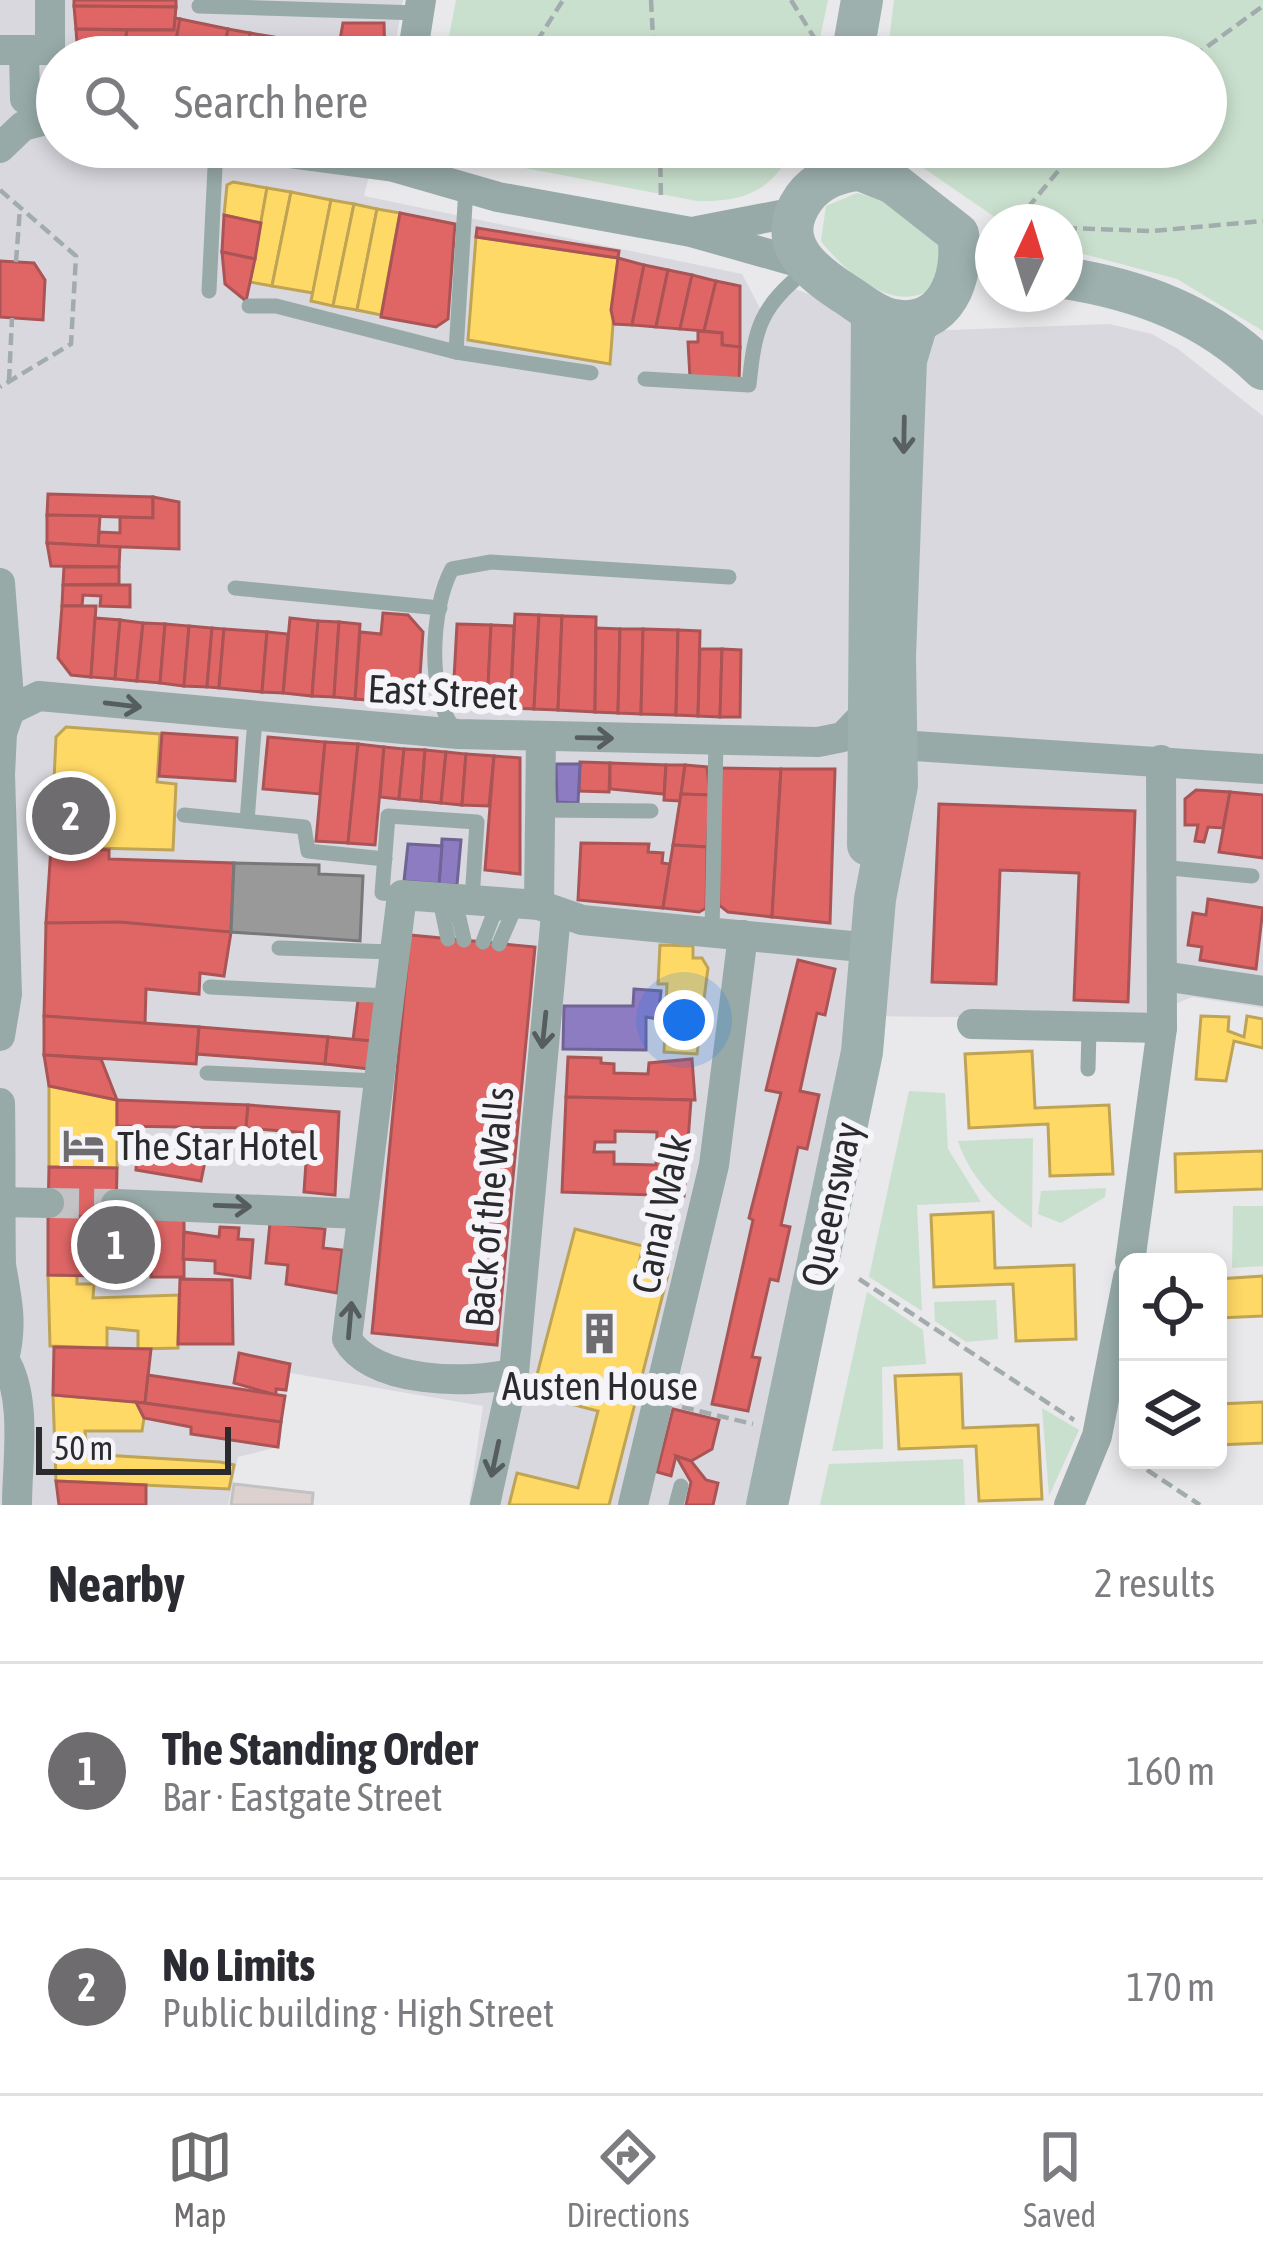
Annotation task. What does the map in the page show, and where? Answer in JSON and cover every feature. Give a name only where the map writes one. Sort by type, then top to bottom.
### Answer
[{"type":"street","points":[[50,0],[50,36]]},
{"type":"street","points":[[846,36],[862,0]]},
{"type":"street","points":[[415,36],[420,6]]},
{"type":"street","points":[[0,148],[24,113],[12,50]]},
{"type":"street","points":[[24,113],[36,114]]},
{"type":"street","points":[[420,168],[466,188],[676,229],[804,266],[872,312],[892,320],[975,292]]},
{"type":"street","points":[[804,266],[793,234],[817,168]]},
{"type":"street","points":[[676,229],[802,202],[852,168]]},
{"type":"street","points":[[882,168],[975,220]]},
{"type":"street","name":"Queensway","points":[[767,1505],[862,1052],[875,899],[899,745],[895,657],[906,360],[962,260],[975,249]]},
{"type":"street","points":[[1083,282],[1130,292],[1197,317],[1263,369]]},
{"type":"street","name":"Queensway","points":[[872,312],[866,713],[868,842],[875,899]]},
{"type":"street","points":[[0,583],[10,710],[2,733],[0,775],[7,994],[0,1036]]},
{"type":"street","name":"East Street","points":[[10,710],[39,696],[458,734],[716,740],[832,740],[851,732],[866,713]]},
{"type":"street","name":"Back of the Walls","points":[[485,1505],[514,1373],[542,810],[541,737]]},
{"type":"street","points":[[899,745],[1263,769]]},
{"type":"street","points":[[1131,1253],[1162,1028],[1161,760]]},
{"type":"street","points":[[514,1373],[477,1383],[374,1367],[356,1354],[347,1339],[391,952],[402,895],[872,948]]},
{"type":"street","name":"Canal Walk","points":[[633,1505],[714,1165],[728,933]]},
{"type":"street","points":[[1163,976],[1263,992]]},
{"type":"street","points":[[972,1024],[1162,1028]]},
{"type":"street","points":[[0,1103],[1,1264],[9,1292],[10,1338],[2,1358],[14,1375],[17,1505]]},
{"type":"street","points":[[1,1202],[49,1203]]},
{"type":"street","points":[[116,1204],[361,1214]]},
{"type":"street","points":[[1078,1502],[1097,1436],[1119,1323]]},
{"type":"lane","points":[[199,6],[420,6]]},
{"type":"lane","points":[[208,291],[215,168]]},
{"type":"lane","points":[[456,352],[466,188]]},
{"type":"lane","points":[[645,380],[749,386],[754,336],[764,311],[804,266]]},
{"type":"lane","points":[[249,306],[276,306],[456,352],[591,373]]},
{"type":"lane","points":[[458,734],[447,722],[437,692],[440,608],[452,569],[466,563],[729,577]]},
{"type":"lane","points":[[235,588],[440,608]]},
{"type":"lane","points":[[247,821],[255,719]]},
{"type":"lane","points":[[716,740],[728,933]]},
{"type":"lane","points":[[542,810],[652,811]]},
{"type":"lane","points":[[184,815],[304,827],[308,851],[385,859]]},
{"type":"lane","points":[[402,895],[382,893],[388,816],[476,822],[472,900]]},
{"type":"lane","points":[[1161,867],[1252,876]]},
{"type":"lane","points":[[439,898],[456,940]]},
{"type":"lane","points":[[491,943],[537,907]]},
{"type":"lane","points":[[279,948],[391,952]]},
{"type":"lane","points":[[210,987],[388,996]]},
{"type":"lane","points":[[1088,1069],[1089,1029]]},
{"type":"lane","points":[[207,1073],[377,1082]]},
{"type":"lane","points":[[676,1505],[681,1486]]},
{"type":"path","points":[[540,36],[563,0]]},
{"type":"path","points":[[651,0],[653,36]]},
{"type":"path","points":[[791,0],[822,36]]},
{"type":"path","points":[[1222,36],[1263,6]]},
{"type":"path","points":[[664,168],[676,229]]},
{"type":"path","points":[[1023,204],[1058,168]]},
{"type":"path","points":[[0,190],[76,256],[71,344],[0,387]]},
{"type":"path","points":[[16,262],[20,208]]},
{"type":"path","points":[[1083,229],[1152,231],[1263,221]]},
{"type":"path","points":[[8,381],[12,318]]},
{"type":"path","points":[[859,1279],[1081,1425]]},
{"type":"path","points":[[659,1402],[782,1430]]},
{"type":"path","points":[[1146,1469],[1200,1505]]},
{"type":"shaded area","points":[[0,0],[403,0],[397,36],[36,36],[36,168],[371,168],[364,196],[742,274],[765,318],[791,287],[899,332],[1109,324],[1152,334],[1263,416],[1263,1008],[1192,997],[1139,1019],[854,1016],[749,1505],[469,1505],[483,1406],[290,1373],[278,1447],[238,1457],[228,1505],[0,1505]]},
{"type":"green space","points":[[456,0],[828,0],[820,36],[449,36]]},
{"type":"green space","points":[[894,0],[1263,0],[1263,331],[1177,279],[1083,254],[1083,204],[976,204],[924,168],[1227,168],[1227,36],[890,36]]},
{"type":"green space","points":[[525,168],[780,168],[766,184],[743,196],[697,201]]},
{"type":"green space","points":[[857,193],[880,199],[941,246],[936,285],[921,294],[889,294],[859,278],[832,254],[821,241],[826,206]]},
{"type":"green space","points":[[909,1091],[945,1093],[948,1149],[981,1202],[917,1205],[922,1311],[869,1277]]},
{"type":"green space","points":[[1033,1138],[1032,1228],[988,1191],[970,1168],[958,1141]]},
{"type":"green space","points":[[1106,1188],[1105,1197],[1061,1223],[1038,1214],[1041,1191]]},
{"type":"green space","points":[[1233,1206],[1263,1206],[1263,1266],[1232,1268]]},
{"type":"green space","points":[[867,1292],[923,1330],[926,1364],[882,1367],[883,1449],[832,1451]]},
{"type":"green space","points":[[996,1300],[998,1339],[966,1342],[935,1321],[934,1302]]},
{"type":"green space","points":[[1042,1408],[1079,1430],[1049,1496]]},
{"type":"green space","points":[[963,1459],[965,1505],[820,1505],[829,1464]]},
{"type":"building: Homes","points":[[227,185],[267,188],[261,223],[224,215]]},
{"type":"building: Homes","points":[[267,188],[291,192],[272,286],[250,282]]},
{"type":"building: Homes","points":[[291,192],[331,200],[313,293],[272,286]]},
{"type":"building: Homes","points":[[331,200],[354,204],[333,306],[311,301]]},
{"type":"building: Homes","points":[[354,204],[377,209],[357,310],[333,306]]},
{"type":"building: Homes","points":[[377,209],[400,213],[381,315],[357,310]]},
{"type":"building: Homes","points":[[476,237],[618,258],[610,364],[468,340]]},
{"type":"building: Homes","points":[[66,727],[160,734],[157,782],[176,784],[173,850],[51,847],[56,737]]},
{"type":"building: Homes","points":[[660,945],[693,946],[693,958],[702,958],[708,968],[697,1054],[664,1052],[667,984],[658,984]]},
{"type":"building: Homes","points":[[1201,1016],[1229,1017],[1228,1031],[1244,1037],[1247,1016],[1263,1019],[1263,1048],[1234,1041],[1226,1081],[1196,1079]]},
{"type":"building: Homes","points":[[1032,1051],[1035,1108],[1109,1105],[1113,1174],[1050,1176],[1048,1124],[969,1128],[965,1054]]},
{"type":"building: Homes","name":"The Star Hotel","points":[[49,1086],[117,1100],[117,1168],[49,1167]]},
{"type":"building: Homes","points":[[1263,1151],[1263,1189],[1176,1192],[1175,1154]]},
{"type":"building: Homes","points":[[993,1212],[995,1268],[1074,1265],[1076,1339],[1016,1341],[1013,1284],[934,1287],[931,1215]]},
{"type":"building: Homes","name":"Austen House","points":[[575,1229],[643,1246],[638,1267],[668,1274],[609,1505],[509,1505],[517,1473],[578,1488],[598,1411],[532,1394]]},
{"type":"building: Homes","points":[[48,1275],[77,1275],[77,1284],[94,1284],[93,1298],[179,1295],[178,1348],[138,1349],[138,1331],[107,1328],[107,1348],[50,1346]]},
{"type":"building: Homes","points":[[1263,1276],[1263,1316],[1227,1318],[1227,1278]]},
{"type":"building: Homes","points":[[961,1374],[963,1428],[1038,1425],[1042,1499],[979,1501],[976,1446],[899,1449],[895,1376]]},
{"type":"building: Homes","points":[[53,1395],[136,1402],[144,1418],[142,1431],[85,1431],[87,1454],[234,1465],[229,1489],[56,1481]]},
{"type":"building: Homes","points":[[1263,1402],[1263,1443],[1227,1445],[1227,1404]]},
{"type":"building: Shops","points":[[74,0],[176,0],[176,7],[74,6]]},
{"type":"building: Shops","points":[[74,6],[176,7],[174,30],[76,29]]},
{"type":"building: Shops","points":[[175,18],[180,19],[177,36],[126,36],[127,30],[174,30]]},
{"type":"building: Shops","points":[[180,19],[228,29],[227,36],[177,36]]},
{"type":"building: Shops","points":[[343,23],[384,23],[384,36],[341,36]]},
{"type":"building: Shops","points":[[76,29],[127,30],[126,36],[76,36]]},
{"type":"building: Shops","points":[[228,29],[250,33],[250,36],[227,36]]},
{"type":"building: Shops","points":[[400,213],[455,224],[448,319],[436,327],[381,317]]},
{"type":"building: Shops","points":[[224,215],[261,223],[255,259],[222,252]]},
{"type":"building: Shops","points":[[477,228],[619,251],[618,258],[476,237]]},
{"type":"building: Shops","points":[[222,252],[255,259],[246,301],[225,284]]},
{"type":"building: Shops","points":[[618,258],[644,265],[632,325],[614,324],[611,310]]},
{"type":"building: Shops","points":[[0,261],[34,263],[45,280],[43,320],[0,317]]},
{"type":"building: Shops","points":[[644,265],[668,270],[656,327],[632,325]]},
{"type":"building: Shops","points":[[668,270],[692,275],[680,329],[656,327]]},
{"type":"building: Shops","points":[[692,275],[716,281],[704,331],[680,329]]},
{"type":"building: Shops","points":[[716,281],[740,286],[740,347],[722,345],[722,333],[704,331]]},
{"type":"building: Shops","points":[[698,331],[722,333],[722,345],[740,347],[739,383],[690,378],[688,342],[698,342]]},
{"type":"building: Shops","points":[[48,494],[153,497],[153,518],[47,515]]},
{"type":"building: Shops","points":[[153,497],[179,502],[179,549],[98,546],[99,532],[120,533],[120,517],[153,518]]},
{"type":"building: Shops","points":[[47,515],[100,516],[98,546],[47,543]]},
{"type":"building: Shops","points":[[47,543],[120,547],[119,567],[51,566]]},
{"type":"building: Shops","points":[[64,567],[119,567],[119,584],[63,585]]},
{"type":"building: Shops","points":[[63,585],[130,585],[130,607],[100,606],[101,596],[83,595],[82,606],[62,606]]},
{"type":"building: Shops","points":[[62,606],[96,606],[91,677],[71,675],[58,658]]},
{"type":"building: Shops","points":[[383,613],[408,615],[423,632],[419,691],[407,690],[406,703],[355,699],[360,632],[381,634]]},
{"type":"building: Shops","points":[[515,614],[539,615],[534,709],[510,708]]},
{"type":"building: Shops","points":[[539,615],[562,616],[558,710],[534,709]]},
{"type":"building: Shops","points":[[562,616],[596,617],[595,712],[558,710]]},
{"type":"building: Shops","points":[[95,618],[120,620],[115,679],[91,677]]},
{"type":"building: Shops","points":[[290,618],[318,621],[312,696],[283,693]]},
{"type":"building: Shops","points":[[120,620],[143,623],[137,681],[115,679]]},
{"type":"building: Shops","points":[[318,621],[339,622],[334,697],[312,696]]},
{"type":"building: Shops","points":[[339,622],[360,624],[355,699],[334,697]]},
{"type":"building: Shops","points":[[143,623],[165,624],[160,683],[137,681]]},
{"type":"building: Shops","points":[[165,624],[189,626],[184,686],[160,683]]},
{"type":"building: Shops","points":[[457,624],[491,625],[487,707],[462,705],[453,697]]},
{"type":"building: Shops","points":[[491,625],[514,626],[510,708],[487,707]]},
{"type":"building: Shops","points":[[189,626],[212,628],[207,687],[184,686]]},
{"type":"building: Shops","points":[[212,628],[224,629],[219,688],[207,687]]},
{"type":"building: Shops","points":[[596,628],[620,629],[618,713],[595,712]]},
{"type":"building: Shops","points":[[224,629],[267,632],[262,692],[219,688]]},
{"type":"building: Shops","points":[[620,629],[643,629],[641,714],[618,713]]},
{"type":"building: Shops","points":[[643,629],[678,630],[676,715],[641,714]]},
{"type":"building: Shops","points":[[678,630],[700,631],[698,716],[676,715]]},
{"type":"building: Shops","points":[[267,632],[288,634],[283,693],[262,692]]},
{"type":"building: Shops","points":[[700,649],[722,649],[720,717],[698,716]]},
{"type":"building: Shops","points":[[722,649],[741,650],[740,717],[720,717]]},
{"type":"building: Shops","points":[[162,733],[237,738],[235,781],[159,776]]},
{"type":"building: Shops","points":[[268,737],[325,742],[320,794],[263,789]]},
{"type":"building: Shops","points":[[325,742],[358,744],[348,843],[316,841]]},
{"type":"building: Shops","points":[[358,744],[384,747],[375,845],[348,843]]},
{"type":"building: Shops","points":[[384,747],[404,749],[399,799],[380,797]]},
{"type":"building: Shops","points":[[404,749],[425,750],[421,801],[399,799]]},
{"type":"building: Shops","points":[[425,750],[446,752],[441,803],[421,801]]},
{"type":"building: Shops","points":[[446,752],[466,754],[462,805],[441,803]]},
{"type":"building: Shops","points":[[466,754],[494,756],[489,806],[462,805]]},
{"type":"building: Shops","points":[[494,756],[520,758],[520,874],[485,870]]},
{"type":"building: Shops","points":[[580,762],[610,763],[609,792],[579,791]]},
{"type":"building: Shops","points":[[610,763],[666,765],[664,794],[610,789]]},
{"type":"building: Shops","points":[[666,765],[685,765],[680,801],[664,800]]},
{"type":"building: Shops","points":[[685,765],[707,767],[710,795],[681,794]]},
{"type":"building: Shops","points":[[718,768],[781,769],[772,917],[728,912],[719,905]]},
{"type":"building: Shops","points":[[781,769],[835,769],[830,923],[772,917]]},
{"type":"building: Shops","points":[[1196,790],[1230,792],[1223,828],[1208,827],[1204,842],[1195,841],[1198,825],[1185,825],[1185,799]]},
{"type":"building: Shops","points":[[1230,792],[1263,795],[1263,858],[1219,852]]},
{"type":"building: Shops","points":[[681,794],[710,795],[707,847],[673,845]]},
{"type":"building: Shops","points":[[939,804],[1135,811],[1128,1002],[1074,1000],[1079,873],[1000,870],[996,984],[932,982]]},
{"type":"building: Shops","points":[[581,843],[649,844],[648,852],[663,853],[662,863],[670,864],[663,908],[578,900]]},
{"type":"building: Shops","points":[[673,845],[707,847],[706,908],[699,912],[663,908]]},
{"type":"building: Shops","points":[[51,847],[109,850],[109,859],[234,863],[231,932],[46,923]]},
{"type":"building: Shops","points":[[1208,899],[1263,908],[1256,969],[1200,960],[1202,947],[1188,945],[1193,913],[1206,915]]},
{"type":"building: Shops","points":[[120,922],[231,932],[224,976],[200,973],[199,994],[146,989],[145,1024],[44,1016],[46,923]]},
{"type":"building: Shops","points":[[410,935],[535,947],[497,1345],[372,1333]]},
{"type":"building: Shops","points":[[798,960],[835,969],[825,1015],[817,1013],[800,1091],[819,1095],[807,1149],[798,1147],[781,1225],[790,1227],[778,1281],[770,1279],[752,1357],[760,1358],[748,1411],[712,1404],[753,1220],[749,1218],[781,1093],[766,1090]]},
{"type":"building: Shops","points":[[358,1000],[377,1002],[373,1041],[353,1040]]},
{"type":"building: Shops","points":[[44,1016],[199,1027],[196,1064],[44,1055]]},
{"type":"building: Shops","points":[[199,1027],[328,1037],[325,1064],[197,1054]]},
{"type":"building: Shops","points":[[328,1037],[373,1041],[370,1069],[325,1064]]},
{"type":"building: Shops","points":[[44,1055],[101,1059],[117,1100],[49,1086]]},
{"type":"building: Shops","points":[[568,1057],[601,1058],[601,1063],[614,1064],[614,1073],[648,1074],[649,1063],[692,1059],[695,1100],[566,1097]]},
{"type":"building: Shops","points":[[566,1097],[691,1100],[684,1196],[562,1192]],"holes":[[[615,1131],[657,1132],[656,1165],[614,1164],[614,1152],[594,1152],[595,1142],[615,1142]]]},
{"type":"building: Shops","points":[[117,1100],[248,1105],[246,1128],[117,1126]]},
{"type":"building: Shops","points":[[248,1105],[339,1112],[335,1195],[304,1192],[308,1133],[246,1128]]},
{"type":"building: Shops","points":[[137,1142],[208,1147],[201,1181],[136,1170]]},
{"type":"building: Shops","points":[[49,1167],[117,1168],[116,1217],[48,1216]]},
{"type":"building: Shops","points":[[48,1216],[184,1218],[184,1277],[151,1277],[152,1261],[100,1260],[99,1276],[48,1275]]},
{"type":"building: Shops","points":[[270,1223],[325,1229],[323,1248],[342,1250],[337,1293],[286,1284],[288,1265],[266,1263]]},
{"type":"building: Shops","points":[[220,1227],[239,1228],[238,1239],[253,1240],[250,1278],[215,1273],[215,1261],[183,1259],[184,1232],[219,1237]]},
{"type":"building: Shops","points":[[180,1279],[232,1280],[233,1344],[178,1344]]},
{"type":"building: Shops","points":[[54,1347],[151,1349],[145,1403],[53,1395]]},
{"type":"building: Shops","points":[[239,1353],[290,1364],[286,1390],[276,1389],[276,1395],[234,1383]]},
{"type":"building: Shops","points":[[148,1375],[285,1396],[281,1422],[145,1403]]},
{"type":"building: Shops","points":[[136,1402],[281,1422],[278,1447],[191,1434],[191,1427],[144,1418]]},
{"type":"building: Shops","points":[[673,1409],[719,1420],[712,1449],[691,1461],[676,1456],[671,1476],[657,1472]]},
{"type":"building: Shops","points":[[676,1456],[691,1461],[706,1480],[718,1483],[713,1505],[686,1505],[691,1482]]},
{"type":"building: Shops","points":[[56,1481],[146,1485],[146,1505],[59,1505]]},
{"type":"building: Offices","points":[[556,764],[580,764],[578,803],[557,802]]},
{"type":"building: Offices","points":[[442,839],[461,840],[457,885],[439,884]]},
{"type":"building: Offices","points":[[408,844],[442,846],[439,884],[404,881]]},
{"type":"building: Offices","points":[[634,989],[661,991],[658,1019],[646,1017],[646,1050],[563,1049],[564,1006],[633,1006]]},
{"type":"building: Industry","points":[[234,863],[319,865],[319,874],[363,876],[360,941],[231,932]]},
{"type":"building: Other","points":[[234,1484],[313,1493],[312,1505],[231,1505]]},
{"type":"tunnel","points":[[49,1203],[116,1204]]},
{"type":"place","name":"No Limits","points":[[71,816]]},
{"type":"place","name":"The Star Hotel","points":[[83,1146]]},
{"type":"place","name":"The Standing Order","points":[[116,1245]]},
{"type":"place","name":"Austen House","points":[[600,1334]]}]
